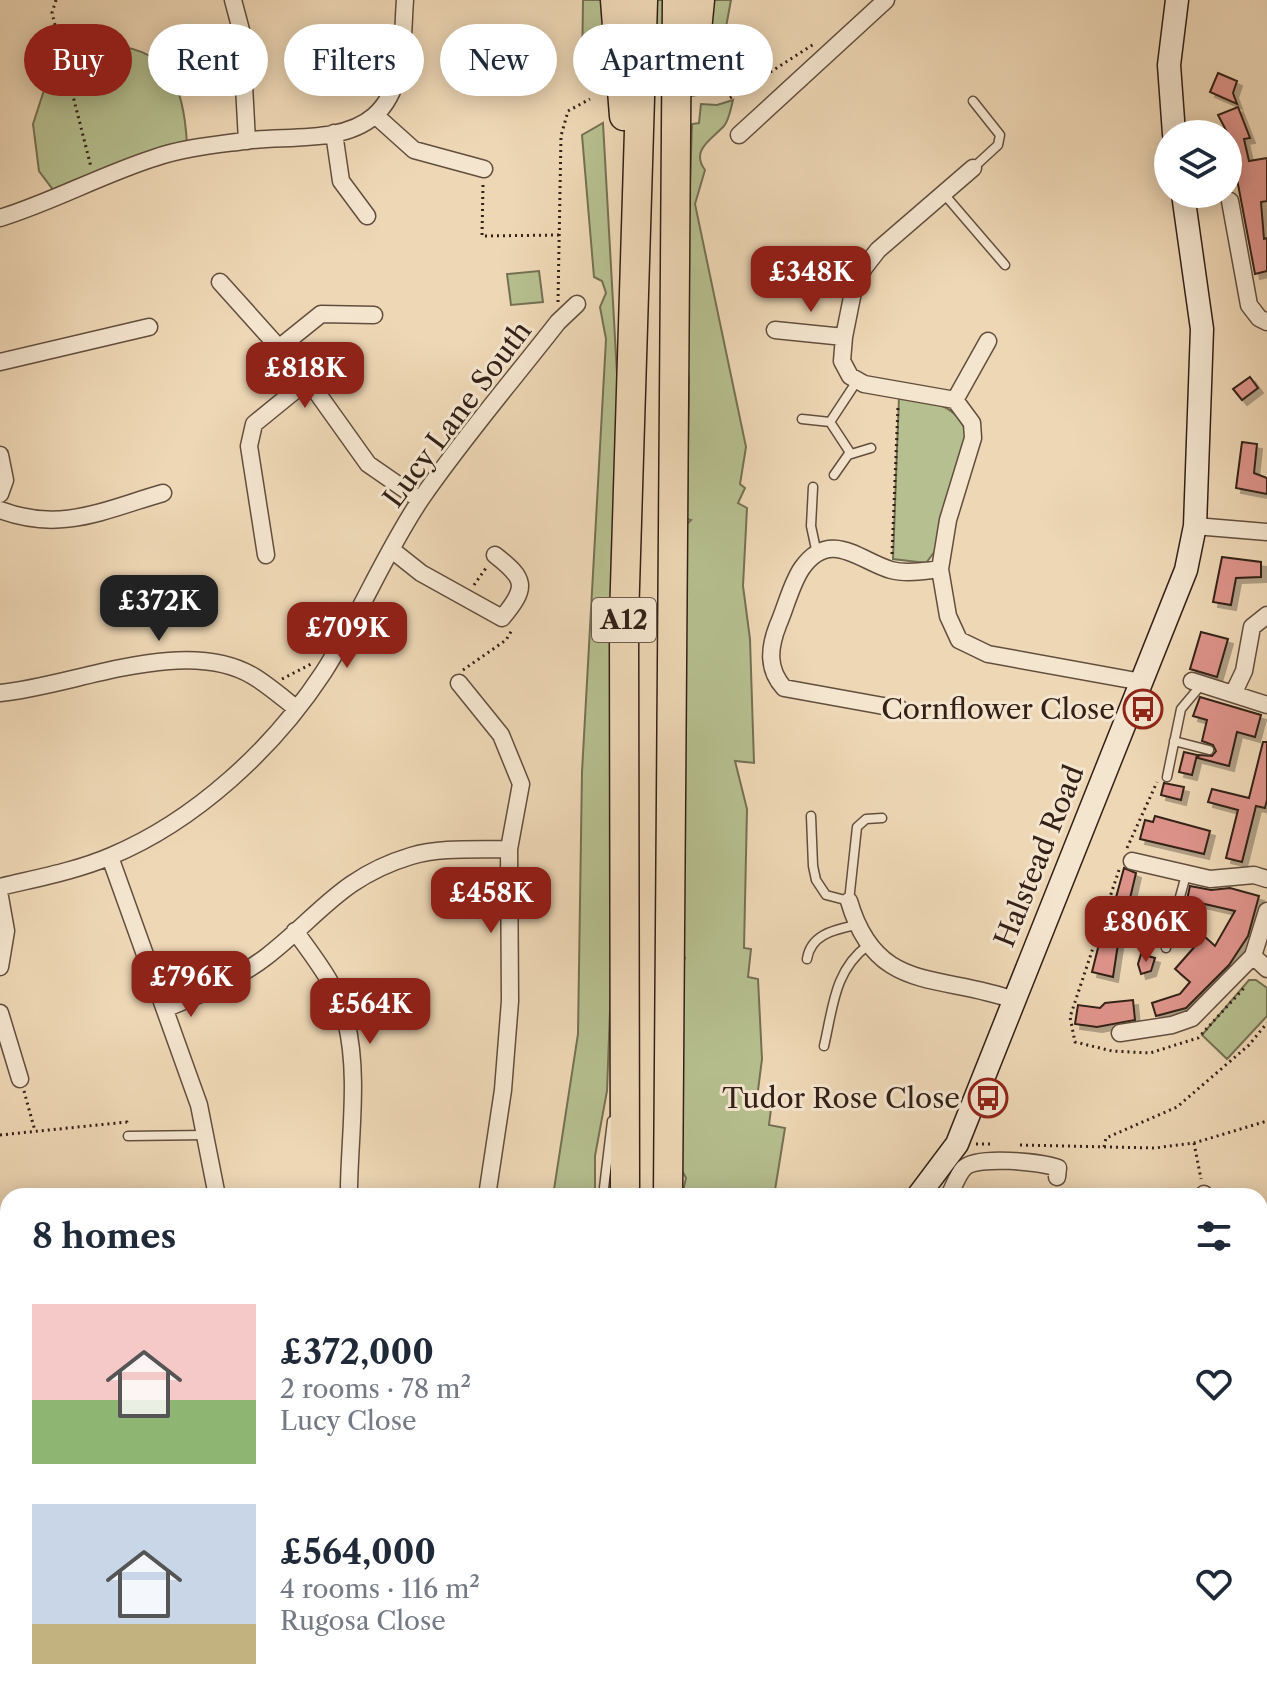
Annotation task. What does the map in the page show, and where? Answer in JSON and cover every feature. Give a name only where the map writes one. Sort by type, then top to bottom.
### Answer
[{"type":"highway","name":"A12","points":[[615,0],[634,224]]},
{"type":"highway","name":"A12","points":[[625,1188],[624,619],[643,0]]},
{"type":"highway","name":"A12","points":[[668,1188],[677,0]]},
{"type":"highway","name":"A12","points":[[673,261],[700,0]]},
{"type":"street","points":[[233,0],[241,30],[247,141]]},
{"type":"street","points":[[0,218],[155,157],[247,141],[334,133],[375,115],[392,90],[398,72],[405,0]]},
{"type":"street","points":[[739,135],[886,0]]},
{"type":"street","points":[[1173,120],[1169,65],[1177,0]]},
{"type":"street","points":[[375,115],[414,150],[484,169]]},
{"type":"street","points":[[334,133],[341,181],[367,216]]},
{"type":"street","points":[[973,168],[878,250],[864,268],[854,287],[842,361],[864,384],[955,400],[972,423],[973,438],[948,520],[940,569],[953,627],[959,640],[971,648],[1142,682]]},
{"type":"street","name":"Halstead Road","points":[[924,1188],[957,1144],[1186,570],[1195,526],[1202,329],[1185,208]]},
{"type":"street","points":[[1231,208],[1249,305],[1259,318],[1267,322]]},
{"type":"street","points":[[220,282],[308,380],[368,464],[420,500]]},
{"type":"street","name":"Lucy Lane South","points":[[0,887],[110,857],[199,804],[240,769],[297,709],[335,651],[420,500],[558,322],[577,304]]},
{"type":"street","points":[[280,347],[321,314],[374,315]]},
{"type":"street","points":[[0,362],[149,327]]},
{"type":"street","points":[[775,330],[844,337]]},
{"type":"street","points":[[955,400],[988,341]]},
{"type":"street","points":[[266,555],[249,446],[254,424],[308,380]]},
{"type":"street","points":[[0,455],[5,480],[0,494]]},
{"type":"street","points":[[0,510],[28,521],[49,523],[163,493]]},
{"type":"street","points":[[1195,526],[1267,532]]},
{"type":"street","points":[[900,709],[797,693],[784,688],[774,677],[770,660],[774,636],[803,565],[817,555],[838,548],[853,551],[891,570],[940,569]]},
{"type":"street","points":[[392,550],[421,573],[507,624],[521,583],[517,572],[495,555]]},
{"type":"street","points":[[1234,692],[1244,671],[1252,627],[1267,615]]},
{"type":"street","points":[[0,693],[176,660],[227,666],[252,675],[297,709]]},
{"type":"street","points":[[1197,682],[1267,705]]},
{"type":"street","points":[[459,683],[501,735],[521,784],[509,849],[510,1001],[503,1090],[488,1188]]},
{"type":"street","points":[[167,1008],[234,978],[265,958],[333,895],[368,874],[433,851],[509,849]]},
{"type":"street","points":[[110,857],[167,1008],[206,1135],[216,1188]]},
{"type":"street","points":[[1132,861],[1186,875],[1223,880],[1254,875],[1267,879]]},
{"type":"street","points":[[0,897],[6,931],[0,967]]},
{"type":"street","points":[[849,901],[856,925],[867,946],[893,968],[920,978],[979,988],[1014,1000]]},
{"type":"street","points":[[1120,1033],[1172,1025],[1192,1018],[1261,963],[1267,911]]},
{"type":"street","points":[[295,931],[324,972],[346,1020],[351,1059],[349,1187]]},
{"type":"street","points":[[0,1013],[20,1079]]},
{"type":"street","points":[[953,1188],[964,1167],[976,1161],[1044,1163],[1058,1168],[1057,1177]]},
{"type":"lane","points":[[973,101],[1000,135],[998,145],[973,168]]},
{"type":"lane","points":[[943,193],[1005,265]]},
{"type":"lane","points":[[830,422],[857,380]]},
{"type":"lane","points":[[802,419],[830,422]]},
{"type":"lane","points":[[830,422],[851,454]]},
{"type":"lane","points":[[834,475],[851,454],[871,448]]},
{"type":"lane","points":[[813,487],[811,526],[817,555]]},
{"type":"lane","points":[[1163,777],[1181,709],[1197,682]]},
{"type":"lane","points":[[1174,741],[1209,750]]},
{"type":"lane","points":[[811,816],[816,880],[826,895],[849,901],[857,827],[866,819],[882,818]]},
{"type":"lane","points":[[1166,948],[1186,875]]},
{"type":"lane","points":[[807,959],[809,945],[814,940],[856,925]]},
{"type":"lane","points":[[824,1046],[840,975],[846,964],[867,946]]},
{"type":"lane","points":[[604,1188],[624,1017]]},
{"type":"lane","points":[[128,1136],[206,1135]]},
{"type":"path","points":[[56,0],[52,13],[95,181]]},
{"type":"path","points":[[730,98],[818,41]]},
{"type":"path","points":[[558,322],[561,136],[568,111],[590,99]]},
{"type":"path","points":[[484,169],[482,236],[560,235]]},
{"type":"path","points":[[891,570],[900,389]]},
{"type":"path","points":[[465,597],[495,555]]},
{"type":"path","points":[[459,683],[466,676],[463,670],[506,640],[507,624]]},
{"type":"path","points":[[267,686],[335,651]]},
{"type":"path","points":[[1163,777],[1128,846],[1081,978],[1070,1017],[1075,1042],[1112,1051],[1150,1053],[1198,1038],[1261,963]]},
{"type":"path","points":[[1104,1147],[1106,1138],[1177,1107],[1249,1045],[1267,1023]]},
{"type":"path","points":[[20,1079],[35,1131]]},
{"type":"path","points":[[1016,1145],[1155,1148],[1194,1143],[1267,1121]]},
{"type":"path","points":[[0,1135],[127,1122],[128,1136]]},
{"type":"path","points":[[1194,1143],[1203,1188]]},
{"type":"path","points":[[957,1144],[1001,1145]]},
{"type":"green space","points":[[583,0],[731,0],[727,24],[583,24]]},
{"type":"green space","points":[[132,49],[148,55],[148,96],[180,96],[187,145],[54,191],[39,171],[33,124],[42,96],[132,96]]},
{"type":"green space","points":[[733,100],[726,123],[701,151],[701,163],[705,170],[695,204],[746,447],[740,484],[745,488],[738,503],[747,508],[743,586],[750,639],[754,763],[735,761],[747,809],[744,948],[751,949],[748,977],[758,979],[762,1059],[756,1106],[771,1109],[769,1125],[785,1128],[775,1188],[684,1188],[686,1178],[681,1169],[687,524],[691,520],[687,519],[689,380],[685,331],[692,124],[699,123],[701,104],[717,105]]},
{"type":"green space","points":[[603,123],[618,392],[615,877],[607,1091],[595,1156],[595,1188],[554,1188],[578,1034],[582,772],[606,339],[600,307],[606,293],[602,281],[594,277],[582,135]]},
{"type":"green space","points":[[539,271],[543,302],[511,305],[507,274]]},
{"type":"green space","points":[[899,397],[949,410],[957,416],[967,436],[935,551],[926,563],[893,559]]},
{"type":"green space","points":[[1249,980],[1256,980],[1267,988],[1267,1016],[1227,1059],[1202,1035]]},
{"type":"building","points":[[1218,73],[1237,81],[1233,93],[1237,104],[1210,92]]},
{"type":"building","points":[[1238,107],[1250,138],[1244,139],[1249,161],[1267,158],[1267,201],[1261,202],[1264,239],[1267,238],[1267,271],[1255,274],[1242,205],[1242,120],[1221,120],[1218,115]]},
{"type":"building","points":[[1250,377],[1258,388],[1242,400],[1233,389]]},
{"type":"building","points":[[1242,442],[1257,444],[1254,473],[1267,478],[1267,494],[1236,488]]},
{"type":"building","points":[[1222,557],[1261,562],[1261,577],[1236,578],[1231,605],[1213,602]]},
{"type":"building","points":[[1201,632],[1228,639],[1217,677],[1190,669]]},
{"type":"building","points":[[1200,697],[1261,715],[1255,737],[1237,732],[1229,766],[1198,758],[1199,755],[1212,756],[1216,751],[1213,745],[1202,741],[1207,720],[1193,716]]},
{"type":"building","points":[[1263,742],[1267,742],[1267,800],[1265,808],[1256,806],[1242,862],[1226,858],[1238,810],[1208,802],[1212,789],[1249,798]]},
{"type":"building","points":[[1184,752],[1197,755],[1192,775],[1179,772]]},
{"type":"building","points":[[1164,783],[1184,787],[1181,800],[1161,795]]},
{"type":"building","points":[[1155,816],[1210,831],[1204,854],[1140,839],[1145,820],[1153,822]]},
{"type":"building","points":[[1124,868],[1136,873],[1127,911],[1123,911],[1113,977],[1092,972],[1110,900],[1115,901]]},
{"type":"building","points":[[1190,886],[1211,890],[1230,888],[1259,896],[1248,936],[1229,965],[1186,1008],[1156,1016],[1152,1003],[1180,994],[1190,982],[1175,969],[1204,936],[1215,946],[1235,911],[1187,900]]},
{"type":"building","points":[[1141,954],[1155,958],[1151,971],[1141,974],[1138,964]]},
{"type":"building","points":[[1133,1000],[1135,1020],[1097,1027],[1075,1024],[1078,1005],[1100,1008],[1105,1003]]},
{"type":"place","name":"Cornflower Close","points":[[1143,709]]},
{"type":"place","name":"Tudor Rose Close","points":[[988,1098]]}]
